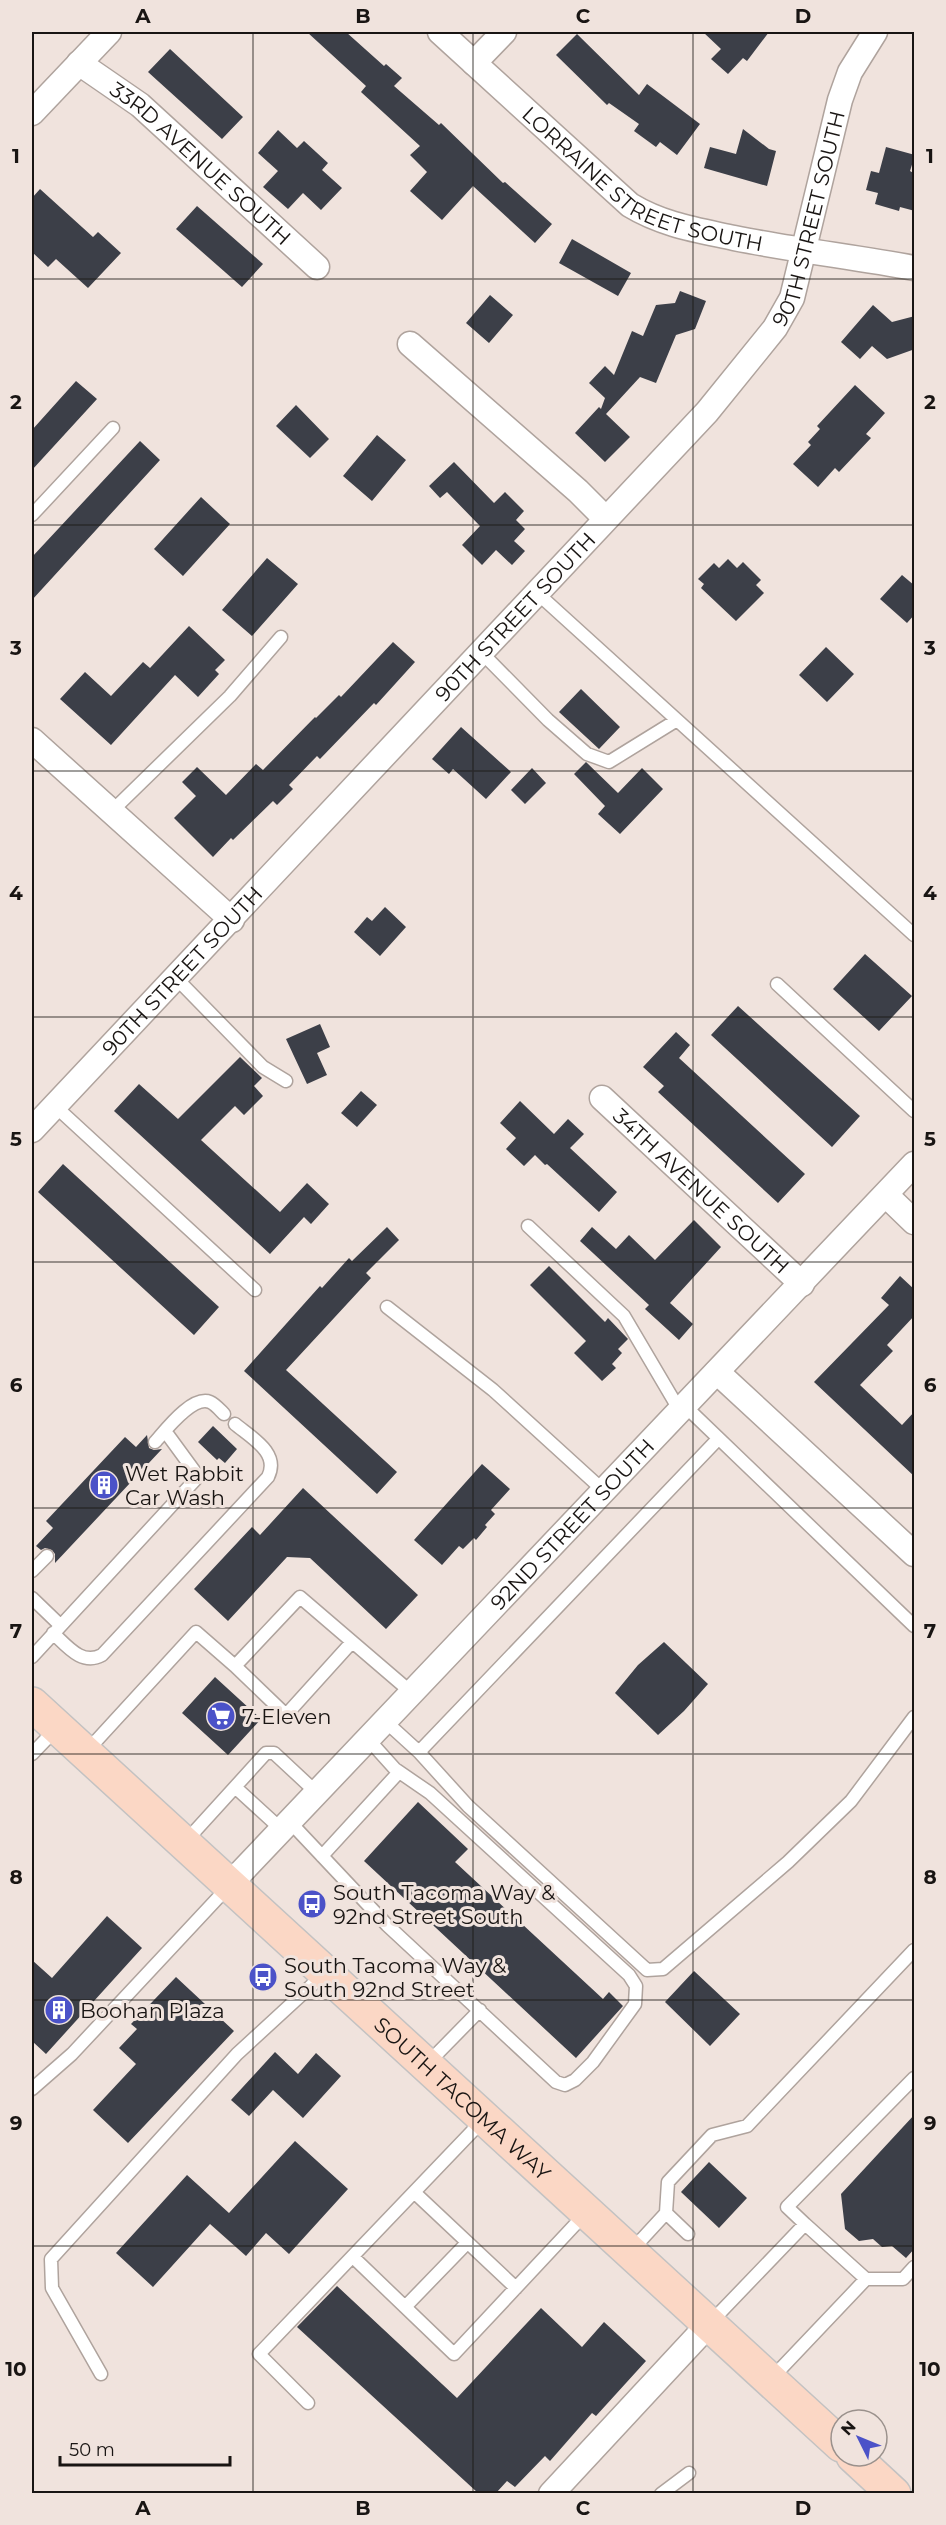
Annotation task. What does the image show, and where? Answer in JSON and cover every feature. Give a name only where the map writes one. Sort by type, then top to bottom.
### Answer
[{"type":"main road","name":"SOUTH TACOMA WAY","points":[[32,1704],[185,1842],[325,1974],[632,2251],[829,2434]]},
{"type":"main road","points":[[866,2468],[894,2493]]},
{"type":"street","points":[[32,113],[109,32]]},
{"type":"street","name":"LORRAINE STREET SOUTH","points":[[440,32],[630,204],[651,217],[673,225],[804,252],[915,268]]},
{"type":"street","points":[[474,63],[504,32]]},
{"type":"street","name":"90TH STREET SOUTH","points":[[32,1130],[232,920],[605,518],[707,412],[775,328],[792,298],[840,100],[850,72],[875,32]]},
{"type":"street","name":"33RD AVENUE SOUTH","points":[[80,63],[140,105],[317,267]]},
{"type":"street","points":[[410,344],[578,491],[605,518]]},
{"type":"street","points":[[32,740],[232,920]]},
{"type":"street","name":"34TH AVENUE SOUTH","points":[[602,1098],[802,1284]]},
{"type":"street","name":"92ND STREET SOUTH","points":[[230,1885],[915,1164]]},
{"type":"street","points":[[886,1195],[915,1222]]},
{"type":"street","points":[[717,1372],[915,1554]]},
{"type":"street","points":[[552,2493],[709,2324]]},
{"type":"lane","points":[[32,515],[113,428]]},
{"type":"lane","points":[[536,592],[915,935]]},
{"type":"lane","points":[[111,812],[230,696],[281,637]]},
{"type":"lane","points":[[481,652],[548,720],[587,754],[609,762],[677,720]]},
{"type":"lane","points":[[176,978],[263,1067],[286,1081]]},
{"type":"lane","points":[[777,984],[915,1111]]},
{"type":"lane","points":[[55,1106],[255,1290]]},
{"type":"lane","points":[[528,1226],[614,1304],[624,1316],[682,1409],[718,1439],[915,1626]]},
{"type":"lane","points":[[387,1308],[493,1390],[604,1491]]},
{"type":"lane","points":[[154,1442],[191,1405],[203,1400],[211,1402],[224,1414]]},
{"type":"lane","points":[[32,1598],[76,1654],[85,1659],[95,1659],[102,1655],[268,1477],[272,1469],[272,1459],[235,1424]]},
{"type":"lane","points":[[32,1657],[195,1479],[195,1472],[165,1431]]},
{"type":"lane","points":[[419,1752],[718,1439]]},
{"type":"lane","points":[[32,1571],[47,1556]]},
{"type":"lane","points":[[235,1666],[300,1597],[412,1693]]},
{"type":"lane","points":[[85,1753],[196,1632],[286,1715],[352,1642]]},
{"type":"lane","points":[[385,1721],[419,1752],[468,1806],[647,1970],[663,1968],[706,1934],[788,1862],[851,1802],[915,1717]]},
{"type":"lane","points":[[32,1754],[57,1728]]},
{"type":"lane","points":[[235,1787],[322,1856],[387,1925],[556,2082],[565,2085],[575,2080],[593,2062],[635,2004],[636,1986],[629,1975],[430,1793],[399,1772],[368,1739]]},
{"type":"lane","points":[[185,1842],[266,1753],[274,1753],[317,1792]]},
{"type":"lane","points":[[322,1856],[399,1772]]},
{"type":"lane","points":[[32,2089],[72,2054],[230,1885]]},
{"type":"lane","points":[[632,2251],[666,2212],[668,2182],[712,2135],[747,2126],[915,1950]]},
{"type":"lane","points":[[101,2374],[52,2288],[51,2259],[237,2054],[325,1974]]},
{"type":"lane","points":[[427,2064],[480,2010]]},
{"type":"lane","points":[[915,2078],[787,2207],[866,2279],[903,2279],[915,2267]]},
{"type":"lane","points":[[308,2403],[259,2354],[485,2118]]},
{"type":"lane","points":[[415,2193],[516,2288]]},
{"type":"lane","points":[[353,2257],[454,2354],[587,2211]]},
{"type":"lane","points":[[666,2212],[688,2234]]},
{"type":"lane","points":[[709,2324],[805,2224]]},
{"type":"lane","points":[[405,2307],[467,2242]]},
{"type":"lane","points":[[770,2380],[866,2279]]},
{"type":"lane","points":[[661,2493],[689,2473]]},
{"type":"building","points":[[307,32],[346,32],[384,66],[386,64],[402,78],[394,86],[439,125],[441,123],[503,183],[505,182],[552,224],[535,243],[473,186],[442,220],[410,191],[427,172],[410,155],[420,146],[361,92],[366,86]]},
{"type":"building","points":[[703,32],[769,32],[747,61],[743,58],[728,74],[711,59],[721,49]]},
{"type":"building","points":[[577,34],[639,95],[647,84],[700,124],[677,155],[660,142],[656,147],[634,131],[639,124],[609,103],[607,105],[556,55]]},
{"type":"building","points":[[170,49],[243,117],[222,139],[148,72]]},
{"type":"building","points":[[743,129],[769,149],[776,151],[767,186],[704,168],[710,147],[736,154]]},
{"type":"building","points":[[278,130],[297,148],[304,141],[328,163],[322,170],[342,188],[321,210],[303,193],[288,209],[263,187],[278,171],[258,153]]},
{"type":"building","points":[[886,147],[915,155],[910,171],[915,174],[915,211],[900,207],[899,211],[875,204],[878,193],[866,190],[871,171],[879,173]]},
{"type":"building","points":[[40,189],[93,237],[98,232],[121,253],[88,288],[56,259],[48,267],[32,252],[32,198]]},
{"type":"building","points":[[197,206],[263,264],[242,287],[176,229]]},
{"type":"building","points":[[572,239],[631,273],[618,296],[559,263]]},
{"type":"building","points":[[680,291],[706,301],[695,329],[676,335],[656,383],[640,377],[606,414],[630,437],[605,462],[575,433],[599,407],[601,409],[605,398],[589,383],[605,366],[614,375],[632,331],[643,336],[656,305],[675,303]]},
{"type":"building","points":[[490,295],[513,315],[489,343],[466,323]]},
{"type":"building","points":[[873,305],[892,322],[915,316],[915,349],[887,359],[872,346],[860,359],[841,342]]},
{"type":"building","points":[[76,381],[97,399],[32,470],[32,430]]},
{"type":"building","points":[[855,385],[885,413],[866,434],[871,438],[839,472],[835,468],[818,487],[793,464],[811,445],[808,442],[820,429],[817,426]]},
{"type":"building","points":[[296,405],[329,439],[310,458],[276,426]]},
{"type":"building","points":[[377,435],[406,460],[372,501],[343,476]]},
{"type":"building","points":[[140,441],[160,460],[32,600],[32,557]]},
{"type":"building","points":[[454,462],[494,503],[505,492],[524,511],[516,520],[525,529],[514,541],[525,551],[512,565],[496,550],[482,565],[462,545],[480,526],[447,492],[440,498],[429,486]]},
{"type":"building","points":[[201,497],[230,524],[183,576],[154,549]]},
{"type":"building","points":[[267,558],[298,584],[252,636],[222,610]]},
{"type":"building","points":[[728,559],[737,568],[743,562],[761,580],[756,585],[764,593],[736,621],[701,588],[704,584],[698,579],[714,563],[719,568]]},
{"type":"building","points":[[902,575],[915,586],[915,614],[907,623],[880,599]]},
{"type":"building","points":[[189,626],[225,660],[215,670],[219,674],[198,697],[175,675],[111,745],[60,699],[85,672],[111,696],[143,662],[150,668]]},
{"type":"building","points":[[393,642],[415,662],[376,705],[374,703],[320,759],[317,756],[289,785],[293,789],[277,805],[273,801],[213,857],[174,818],[196,796],[182,782],[197,767],[226,795],[256,764],[263,770],[315,717],[339,695],[341,697]]},
{"type":"building","points":[[826,647],[854,674],[827,702],[799,675]]},
{"type":"building","points":[[581,689],[620,727],[599,749],[559,712]]},
{"type":"building","points":[[461,727],[511,772],[486,799],[453,769],[449,774],[432,759]]},
{"type":"building","points":[[586,762],[618,793],[642,768],[663,789],[620,834],[598,814],[605,806],[574,774]]},
{"type":"building","points":[[532,768],[546,783],[525,804],[511,790]]},
{"type":"building","points":[[385,907],[406,927],[380,956],[354,932],[367,917],[372,921]]},
{"type":"building","points":[[865,954],[912,996],[879,1031],[833,989]]},
{"type":"building","points":[[738,1006],[860,1116],[832,1147],[711,1035]]},
{"type":"building","points":[[320,1024],[330,1047],[317,1053],[327,1075],[307,1084],[286,1039]]},
{"type":"building","points":[[676,1032],[690,1045],[679,1058],[805,1174],[778,1203],[658,1092],[664,1086],[643,1067]]},
{"type":"building","points":[[240,1057],[262,1078],[254,1086],[263,1096],[244,1115],[235,1106],[201,1140],[280,1212],[307,1183],[329,1204],[311,1224],[304,1217],[270,1254],[114,1111],[139,1084],[178,1119]]},
{"type":"building","points":[[361,1091],[377,1105],[357,1127],[341,1113]]},
{"type":"building","points":[[520,1101],[554,1134],[568,1119],[584,1134],[570,1148],[617,1192],[599,1212],[535,1155],[524,1166],[506,1149],[516,1138],[500,1123]]},
{"type":"building","points":[[63,1164],[219,1307],[194,1335],[38,1192]]},
{"type":"building","points":[[694,1220],[721,1247],[670,1303],[693,1324],[679,1340],[645,1309],[649,1305],[580,1241],[592,1227],[616,1249],[629,1235],[655,1260]]},
{"type":"building","points":[[387,1227],[399,1240],[366,1273],[371,1278],[286,1370],[397,1472],[377,1494],[244,1371],[320,1286],[322,1288],[349,1258],[352,1261]]},
{"type":"building","points":[[549,1266],[605,1322],[608,1318],[628,1339],[618,1349],[622,1353],[612,1364],[616,1368],[602,1381],[574,1353],[586,1341],[530,1285]]},
{"type":"building","points":[[900,1276],[915,1290],[915,1315],[887,1345],[893,1351],[860,1385],[902,1425],[915,1411],[915,1477],[814,1382],[889,1305],[881,1298]]},
{"type":"building","points":[[213,1426],[237,1449],[225,1463],[219,1458],[217,1460],[198,1442]]},
{"type":"building","name":"Wet Rabbit Car Wash","points":[[147,1435],[149,1448],[162,1449],[55,1563],[55,1554],[52,1550],[45,1548],[41,1550],[36,1546],[53,1528],[46,1521],[125,1437],[136,1447]]},
{"type":"building","points":[[482,1464],[510,1489],[491,1510],[495,1514],[476,1540],[474,1538],[463,1549],[459,1546],[442,1565],[414,1540]]},
{"type":"building","points":[[303,1488],[418,1595],[386,1629],[310,1558],[287,1557],[228,1621],[194,1589],[252,1527],[260,1535]]},
{"type":"building","points":[[664,1642],[708,1684],[658,1735],[615,1693],[638,1665]]},
{"type":"building","name":"7-Eleven","points":[[215,1677],[261,1719],[228,1755],[182,1713]]},
{"type":"building","points":[[418,1802],[468,1849],[455,1862],[603,1999],[609,1992],[623,2006],[576,2058],[364,1861]]},
{"type":"building","name":"Boohan Plaza","points":[[107,1916],[142,1948],[46,2054],[32,2041],[32,1960],[52,1978]]},
{"type":"building","points":[[694,1971],[740,2014],[710,2046],[665,2002]]},
{"type":"building","points":[[176,1977],[234,2031],[128,2143],[93,2110],[136,2064],[119,2048],[137,2029],[131,2024]]},
{"type":"building","points":[[275,2052],[298,2074],[316,2053],[341,2076],[303,2118],[273,2090],[249,2116],[231,2100]]},
{"type":"building","points":[[915,2114],[915,2248],[906,2258],[892,2246],[882,2247],[873,2239],[859,2241],[845,2229],[841,2194]]},
{"type":"building","points":[[295,2141],[348,2189],[289,2254],[266,2233],[246,2256],[210,2224],[153,2287],[116,2253],[187,2175],[229,2213]]},
{"type":"building","points":[[709,2162],[747,2198],[719,2228],[681,2192]]},
{"type":"building","points":[[337,2286],[457,2398],[541,2308],[582,2347],[604,2322],[646,2361],[596,2416],[592,2413],[550,2461],[545,2456],[515,2487],[507,2481],[496,2493],[478,2493],[297,2327]]},
{"type":"place","name":"Wet Rabbit Car Wash","points":[[104,1485]]},
{"type":"place","name":"7-Eleven","points":[[221,1716]]},
{"type":"place","name":"South Tacoma Way & 92nd Street South","points":[[312,1904]]},
{"type":"place","name":"South Tacoma Way & South 92nd Street","points":[[263,1977]]},
{"type":"place","name":"Boohan Plaza","points":[[59,2010]]}]
